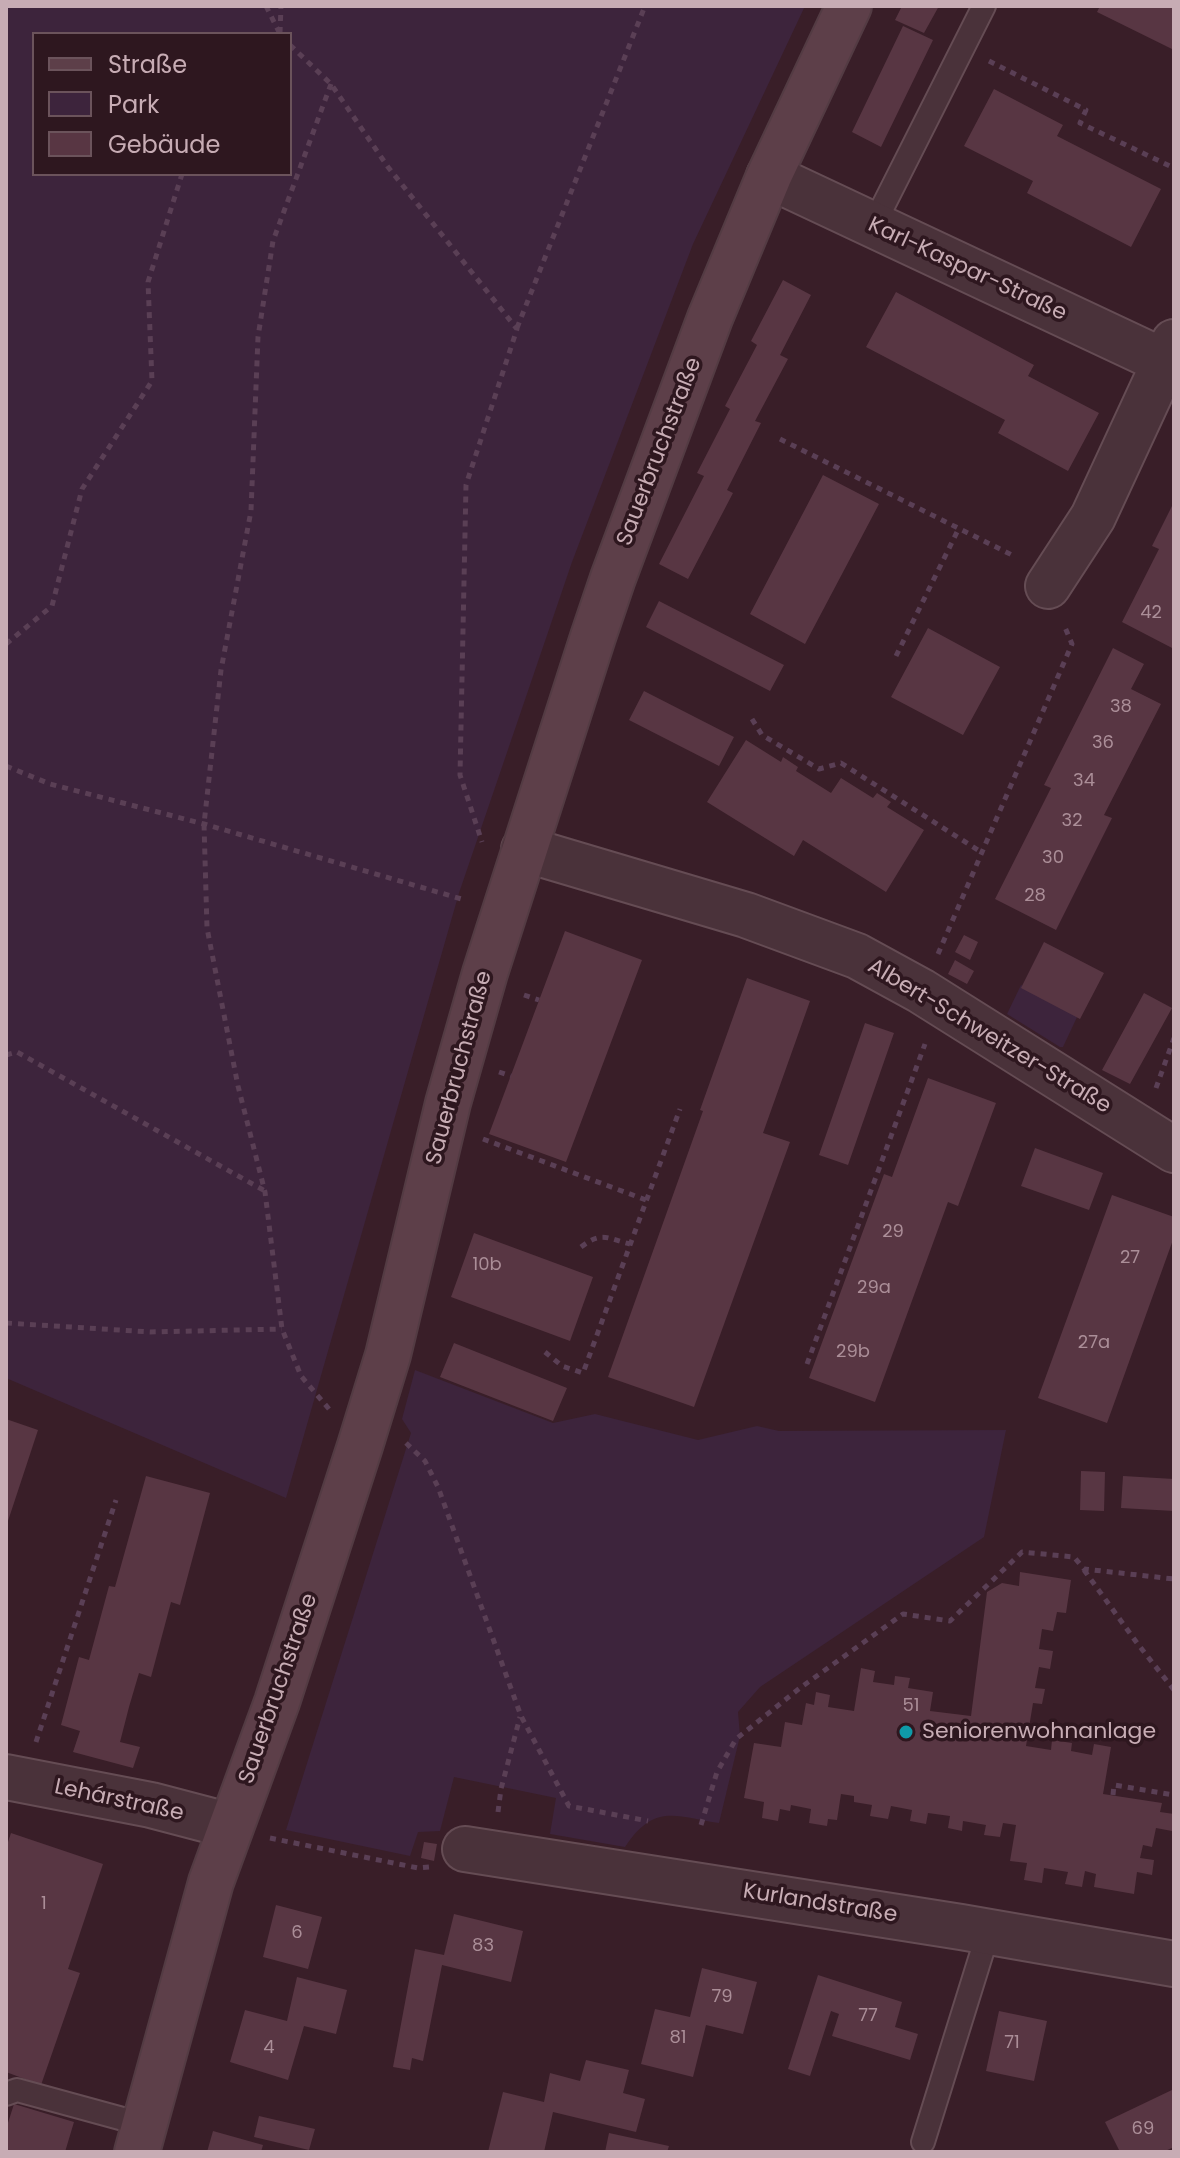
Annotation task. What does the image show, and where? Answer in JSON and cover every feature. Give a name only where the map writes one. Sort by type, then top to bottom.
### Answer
[{"type":"street","name":"Sauerbruchstraße","points":[[141,2139],[203,1909],[277,1702],[360,1446],[402,1299],[448,1103],[505,912],[503,846],[613,578],[710,318],[769,176],[849,6]]},
{"type":"street","name":"Karl-Kaspar-Straße","points":[[769,176],[873,226],[1169,352],[1093,517],[1048,586]]},
{"type":"street","name":"Albert-Schweitzer-Straße","points":[[503,846],[761,920],[857,956],[925,1012],[1158,1140]]},
{"type":"street","name":"Lehárstraße","points":[[15,1779],[151,1805],[231,1826]]},
{"type":"street","name":"Kurlandstraße","points":[[479,1851],[637,1874],[1174,1964]]},
{"type":"lane","points":[[873,226],[984,6]]},
{"type":"lane","points":[[923,2142],[988,1933]]},
{"type":"lane","points":[[6,2094],[17,2090],[141,2139]]},
{"type":"path","points":[[266,6],[279,32]]},
{"type":"path","points":[[280,32],[281,6]]},
{"type":"path","points":[[503,846],[460,775],[466,485],[517,329],[645,6]]},
{"type":"path","points":[[292,47],[331,84],[388,167],[517,329]]},
{"type":"path","points":[[963,48],[1086,110],[1080,123],[1174,168]]},
{"type":"path","points":[[331,84],[273,241],[258,337],[251,511],[221,670],[204,824],[207,928],[238,1086],[265,1192],[282,1329],[301,1376],[360,1446]]},
{"type":"path","points":[[6,644],[52,606],[82,489],[152,381],[148,282],[181,176]]},
{"type":"path","points":[[780,439],[1017,558],[1048,586],[1072,644],[981,852],[807,1364]]},
{"type":"path","points":[[896,656],[959,528]]},
{"type":"path","points":[[752,719],[762,735],[796,756],[819,769],[841,763],[981,852]]},
{"type":"path","points":[[6,766],[50,784],[204,824],[505,912]]},
{"type":"path","points":[[1158,1140],[1149,1107],[1174,1038]]},
{"type":"path","points":[[6,1055],[17,1052],[265,1192]]},
{"type":"path","points":[[545,1352],[562,1366],[583,1373],[680,1109]]},
{"type":"path","points":[[471,1134],[646,1200]]},
{"type":"path","points":[[581,1247],[594,1237],[630,1244]]},
{"type":"path","points":[[6,1323],[150,1332],[282,1329]]},
{"type":"path","points":[[406,1443],[425,1461],[438,1487],[521,1716],[569,1806],[648,1821]]},
{"type":"path","points":[[15,1779],[116,1500]]},
{"type":"path","points":[[701,1825],[717,1772],[736,1739],[800,1688],[903,1614],[950,1621],[1022,1552],[1074,1557],[1174,1690]]},
{"type":"path","points":[[1084,1569],[1174,1579]]},
{"type":"path","points":[[231,1826],[251,1833],[418,1868],[435,1867],[479,1851],[501,1789],[521,1716]]},
{"type":"path","points":[[1113,1795],[1114,1785],[1174,1795]]},
{"type":"green space","points":[[6,6],[805,6],[693,244],[572,562],[459,893],[286,1498],[6,1378]]},
{"type":"green space","points":[[1021,985],[1078,1015],[1063,1047],[1007,1014]]},
{"type":"green space","points":[[415,1370],[553,1423],[595,1414],[698,1440],[757,1426],[779,1431],[1006,1430],[984,1537],[760,1687],[738,1712],[740,1736],[719,1823],[678,1816],[656,1818],[636,1833],[625,1847],[550,1834],[556,1798],[454,1777],[440,1831],[418,1832],[410,1856],[286,1830],[411,1433],[402,1419]]},
{"type":"building","points":[[902,6],[939,6],[924,33],[895,20]]},
{"type":"building","points":[[1100,6],[1174,6],[1174,50],[1097,12]]},
{"type":"building","points":[[903,26],[933,40],[881,147],[852,132]]},
{"type":"building","points":[[994,89],[1063,125],[1057,136],[1161,189],[1131,247],[1027,193],[1033,181],[964,146]]},
{"type":"building","points":[[783,280],[811,295],[780,355],[788,359],[755,421],[761,423],[727,490],[733,493],[688,579],[659,564],[704,476],[697,473],[730,409],[725,406],[757,345],[751,341]]},
{"type":"building","points":[[896,292],[1034,365],[1028,376],[1099,413],[1068,471],[998,433],[1005,420],[866,347]]},
{"type":"building","points":[[823,475],[879,504],[805,644],[750,614]]},
{"type":"building","points":[[1174,502],[1174,649],[1122,622],[1159,549],[1152,546]]},
{"type":"building","points":[[659,601],[784,665],[770,691],[646,627]]},
{"type":"building","points":[[928,628],[1000,667],[963,735],[891,697]]},
{"type":"building","points":[[1113,648],[1144,664],[1131,689],[1161,704],[1104,815],[1112,818],[1056,930],[995,899],[1051,788],[1044,785]]},
{"type":"building","points":[[644,691],[734,737],[719,766],[629,720]]},
{"type":"building","points":[[746,740],[781,762],[783,757],[798,767],[796,771],[831,793],[841,778],[873,798],[877,793],[891,802],[887,807],[924,830],[886,892],[803,840],[794,856],[707,802]]},
{"type":"building","points":[[565,931],[642,960],[566,1162],[489,1134]]},
{"type":"building","points":[[964,935],[978,942],[970,960],[955,952]]},
{"type":"building","points":[[1044,942],[1104,973],[1080,1019],[1021,988]]},
{"type":"building","points":[[955,960],[974,971],[967,984],[948,974]]},
{"type":"building","points":[[747,978],[810,1001],[763,1133],[790,1142],[694,1407],[608,1377]]},
{"type":"building","points":[[1144,993],[1172,1008],[1130,1084],[1102,1070]]},
{"type":"building","points":[[865,1023],[894,1033],[848,1165],[819,1155]]},
{"type":"building","points":[[928,1078],[996,1103],[958,1206],[948,1202],[875,1402],[809,1378],[884,1174],[892,1177]]},
{"type":"building","points":[[1035,1148],[1103,1173],[1089,1210],[1021,1186]]},
{"type":"building","points":[[1112,1195],[1174,1217],[1174,1237],[1107,1423],[1038,1398]]},
{"type":"building","points":[[474,1233],[593,1277],[570,1341],[451,1297]]},
{"type":"building","points":[[454,1343],[567,1388],[553,1421],[440,1377]]},
{"type":"building","points":[[6,1419],[38,1430],[7,1524],[6,1524]]},
{"type":"building","points":[[1081,1471],[1105,1472],[1104,1511],[1080,1510]]},
{"type":"building","points":[[146,1476],[210,1493],[180,1605],[171,1602],[151,1677],[139,1673],[129,1707],[120,1742],[140,1747],[133,1768],[73,1752],[80,1731],[61,1725],[79,1657],[89,1660],[109,1586],[115,1587]]},
{"type":"building","points":[[1123,1476],[1174,1479],[1174,1511],[1121,1508]]},
{"type":"building","name":"Seniorenwohnanlage","points":[[1020,1572],[1071,1580],[1066,1613],[1057,1612],[1053,1631],[1042,1629],[1039,1649],[1053,1651],[1050,1669],[1039,1667],[1035,1688],[1045,1689],[1042,1704],[1033,1703],[1026,1746],[1051,1750],[1052,1740],[1072,1743],[1071,1751],[1092,1755],[1094,1744],[1111,1747],[1103,1794],[1162,1803],[1160,1812],[1174,1814],[1172,1831],[1156,1828],[1152,1847],[1143,1845],[1140,1858],[1154,1860],[1152,1875],[1137,1872],[1134,1894],[1094,1887],[1096,1874],[1085,1871],[1082,1887],[1065,1884],[1068,1872],[1044,1868],[1042,1883],[1024,1880],[1027,1863],[1010,1861],[1016,1825],[1003,1823],[1000,1837],[984,1835],[986,1825],[963,1821],[962,1831],[948,1828],[950,1816],[928,1813],[926,1824],[910,1821],[912,1810],[891,1806],[888,1819],[870,1816],[872,1805],[854,1802],[854,1796],[841,1794],[837,1820],[828,1819],[827,1826],[809,1823],[811,1809],[791,1805],[790,1811],[780,1809],[778,1821],[762,1818],[764,1802],[744,1798],[754,1743],[781,1747],[785,1722],[802,1725],[806,1703],[814,1705],[816,1692],[830,1695],[828,1707],[854,1711],[861,1668],[875,1671],[873,1682],[894,1685],[895,1676],[910,1678],[908,1688],[933,1692],[930,1711],[971,1716],[987,1592],[1002,1583],[1019,1586]]},
{"type":"building","points":[[11,1833],[103,1864],[68,1969],[80,1973],[41,2085],[6,2072],[6,1848]]},
{"type":"building","points":[[424,1842],[437,1844],[434,1861],[421,1858]]},
{"type":"building","points":[[276,1905],[322,1917],[308,1969],[263,1957]]},
{"type":"building","points":[[454,1914],[523,1931],[511,1982],[442,1965],[423,2061],[412,2058],[410,2070],[393,2067],[415,1949],[444,1955]]},
{"type":"building","points":[[702,1968],[757,1982],[743,2034],[706,2025],[693,2077],[641,2064],[655,2009],[690,2017]]},
{"type":"building","points":[[818,1975],[902,2002],[895,2027],[918,2034],[910,2060],[832,2036],[839,2014],[831,2011],[810,2076],[788,2069]]},
{"type":"building","points":[[297,1977],[347,1990],[336,2034],[304,2026],[288,2080],[230,2062],[245,2010],[287,2021]]},
{"type":"building","points":[[999,2011],[1047,2021],[1034,2081],[986,2071]]},
{"type":"building","points":[[586,2060],[629,2070],[623,2093],[645,2099],[636,2132],[553,2112],[544,2152],[488,2152],[503,2092],[544,2102],[550,2073],[580,2081]]},
{"type":"building","points":[[1174,2089],[1174,2147],[1163,2152],[1120,2152],[1105,2122]]},
{"type":"building","points":[[14,2104],[74,2122],[65,2152],[6,2152],[6,2129]]},
{"type":"building","points":[[259,2116],[315,2129],[309,2150],[254,2137]]},
{"type":"building","points":[[213,2131],[263,2145],[261,2152],[207,2152]]},
{"type":"building","points":[[609,2133],[669,2146],[667,2152],[605,2152]]},
{"type":"place","name":"Seniorenwohnanlage","points":[[906,1732]]}]
